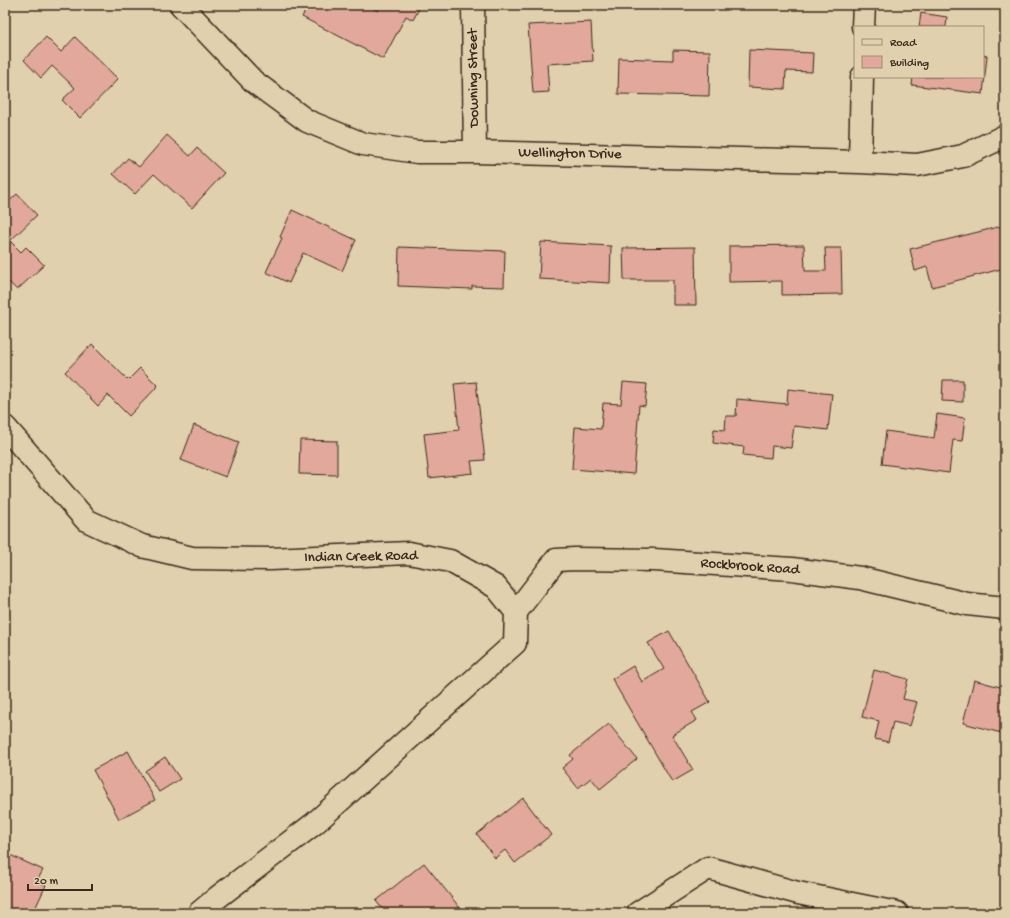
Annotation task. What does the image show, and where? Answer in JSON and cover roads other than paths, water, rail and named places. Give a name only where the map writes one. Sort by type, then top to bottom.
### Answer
[{"type":"street","name":"Wellington Drive","points":[[181,5],[253,81],[307,121],[363,144],[417,152],[475,152],[860,162],[917,165],[963,156],[1005,136]]},
{"type":"street","name":"Downing Street","points":[[473,5],[475,152]]},
{"type":"street","points":[[863,26],[864,5]]},
{"type":"street","points":[[860,162],[862,78]]},
{"type":"street","name":"Indian Creek Road","points":[[5,427],[86,520],[142,546],[192,558],[270,560],[409,553],[416,554],[450,561],[496,587],[516,612]]},
{"type":"street","name":"Rockbrook Road","points":[[516,612],[556,560],[575,559],[654,560],[792,569],[860,578],[967,604],[1005,608]]},
{"type":"street","points":[[199,913],[315,823],[515,643],[516,612]]},
{"type":"street","points":[[638,913],[708,868],[798,893],[897,913]]}]
